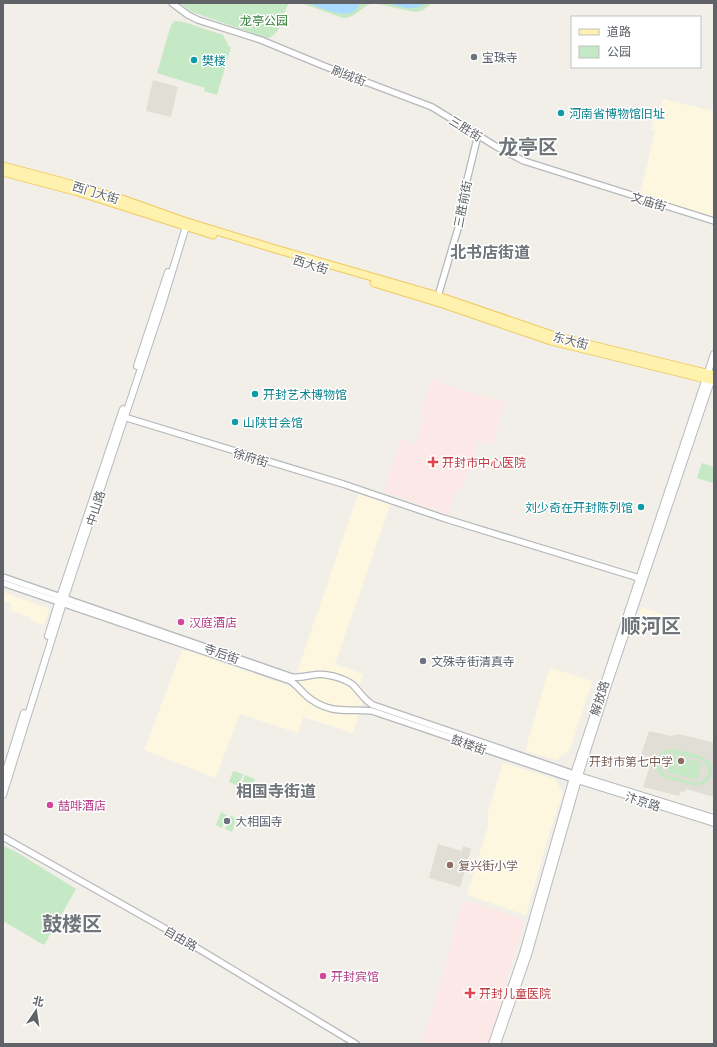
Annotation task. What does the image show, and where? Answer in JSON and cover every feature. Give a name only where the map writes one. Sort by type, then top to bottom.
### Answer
[{"type":"main road","name":"西门大街","points":[[3,166],[122,200],[185,224]]},
{"type":"main road","name":"西门大街","points":[[3,172],[78,192],[185,224]]},
{"type":"main road","name":"西大街","points":[[185,224],[438,299]]},
{"type":"main road","name":"中山路","points":[[3,795],[62,600],[124,418],[185,224]]},
{"type":"main road","name":"中山路","points":[[3,780],[185,224]]},
{"type":"main road","name":"东大街","points":[[438,299],[563,344],[711,376]]},
{"type":"main road","name":"解放路","points":[[497,1044],[528,955],[576,777],[711,376],[714,354]]},
{"type":"main road","name":"解放路","points":[[492,1044],[523,953],[576,777],[639,578],[711,376]]},
{"type":"main road","name":"汴京路","points":[[576,777],[714,818]]},
{"type":"main road","name":"汴京路","points":[[576,777],[714,823]]},
{"type":"street","name":"刷绒街","points":[[172,3],[188,15],[198,20],[261,40],[436,109]]},
{"type":"street","name":"三胜街","points":[[436,109],[502,150],[524,161],[585,181]]},
{"type":"street","name":"三胜前街","points":[[438,299],[459,225],[466,180],[478,135]]},
{"type":"street","name":"文庙街","points":[[585,181],[714,221]]},
{"type":"street","name":"徐府街","points":[[124,418],[639,578]]},
{"type":"street","points":[[3,577],[62,600]]},
{"type":"street","points":[[3,583],[62,600]]},
{"type":"street","name":"寺后街","points":[[62,600],[292,677],[300,678],[322,674],[328,675],[352,684],[367,701],[379,707]]},
{"type":"street","name":"寺后街","points":[[62,600],[291,682],[302,690],[310,699],[328,708],[342,711],[365,711]]},
{"type":"street","name":"鼓楼街","points":[[379,707],[576,777]]},
{"type":"street","name":"鼓楼街","points":[[365,711],[372,711],[576,777]]},
{"type":"street","name":"自由路","points":[[3,837],[164,928],[356,1044]]},
{"type":"shaded area","points":[[153,80],[178,87],[171,117],[146,111]]},
{"type":"shaded area","points":[[663,99],[714,111],[714,217],[640,195],[655,131],[651,130],[656,108],[660,109]]},
{"type":"shaded area","name":"开封市中心医院","points":[[431,379],[465,391],[505,401],[492,445],[478,441],[467,479],[464,479],[460,491],[456,491],[449,515],[384,492],[400,439],[416,443],[424,418],[420,417]]},
{"type":"shaded area","points":[[358,494],[391,503],[335,664],[363,674],[359,685],[365,691],[353,733],[303,717],[298,733],[240,714],[215,778],[144,750],[182,651],[189,651],[292,687]]},
{"type":"shaded area","points":[[3,592],[49,609],[44,625],[30,620],[31,618],[9,610],[11,603],[3,601]]},
{"type":"shaded area","points":[[641,607],[673,618],[666,637],[635,627]]},
{"type":"shaded area","points":[[551,668],[592,681],[570,750],[556,760],[525,751],[547,675]]},
{"type":"shaded area","name":"开封市第七中学","points":[[649,731],[671,736],[679,734],[714,743],[714,797],[686,789],[685,792],[681,791],[679,796],[643,787],[650,766],[646,765],[649,757],[641,755]]},
{"type":"shaded area","points":[[503,763],[555,779],[563,793],[547,841],[526,915],[467,895],[488,826],[488,812]]},
{"type":"shaded area","name":"复兴街小学","points":[[438,844],[462,851],[463,846],[471,849],[460,887],[429,878]]},
{"type":"shaded area","name":"开封儿童医院","points":[[462,900],[501,911],[524,922],[488,1044],[419,1044],[428,1025],[447,960]]},
{"type":"green space","name":"龙亭公园","points":[[180,3],[289,3],[279,29],[272,36],[267,38],[192,12]]},
{"type":"green space","name":"龙亭公园","points":[[301,3],[374,3],[366,6],[347,18],[343,18]]},
{"type":"green space","points":[[374,3],[432,3],[422,10],[414,12]]},
{"type":"green space","name":"樊楼","points":[[175,21],[184,22],[223,35],[229,47],[231,47],[217,95],[204,91],[205,88],[157,73],[171,25]]},
{"type":"green space","points":[[702,463],[714,467],[713,483],[697,478]]},
{"type":"green space","points":[[672,749],[695,754],[707,760],[710,763],[712,771],[710,779],[703,784],[696,785],[670,780],[661,775],[657,771],[656,762],[657,758],[667,750]],"holes":[[[669,753],[703,760],[708,768],[708,774],[705,779],[697,783],[666,775],[660,768],[662,758],[664,755]]]},
{"type":"green space","points":[[671,754],[681,757],[676,775],[667,772]]},
{"type":"green space","points":[[682,757],[691,760],[687,777],[677,775]]},
{"type":"green space","points":[[692,760],[702,762],[697,780],[687,778]]},
{"type":"green space","points":[[233,771],[243,774],[238,786],[229,782]]},
{"type":"green space","points":[[245,775],[255,779],[250,790],[241,786]]},
{"type":"green space","points":[[221,812],[227,815],[222,828],[216,825]]},
{"type":"green space","points":[[230,816],[237,818],[232,832],[225,829]]},
{"type":"green space","points":[[3,846],[15,851],[76,889],[44,945],[3,921]]},
{"type":"water","points":[[308,3],[360,3],[354,11],[345,14],[332,12]]},
{"type":"water","points":[[387,3],[425,3],[416,8],[412,8]]},
{"type":"place","name":"宝珠寺","points":[[474,57]]},
{"type":"place","name":"樊楼","points":[[194,60]]},
{"type":"place","name":"河南省博物馆旧址","points":[[561,113]]},
{"type":"place","name":"开封艺术博物馆","points":[[255,394]]},
{"type":"place","name":"山陕甘会馆","points":[[235,422]]},
{"type":"place","name":"开封市中心医院","points":[[433,462]]},
{"type":"place","name":"刘少奇在开封陈列馆","points":[[641,507]]},
{"type":"place","name":"汉庭酒店","points":[[181,622]]},
{"type":"place","name":"文殊寺街清真寺","points":[[423,661]]},
{"type":"place","name":"开封市第七中学","points":[[681,761]]},
{"type":"place","name":"喆啡酒店","points":[[50,805]]},
{"type":"place","name":"大相国寺","points":[[227,821]]},
{"type":"place","name":"复兴街小学","points":[[450,865]]},
{"type":"place","name":"开封宾馆","points":[[323,976]]},
{"type":"place","name":"开封儿童医院","points":[[470,993]]},
{"type":"district","name":"龙亭区","points":[[528,146]]},
{"type":"district","name":"北书店街道","points":[[490,251]]},
{"type":"district","name":"顺河区","points":[[651,625]]},
{"type":"district","name":"相国寺街道","points":[[276,790]]},
{"type":"district","name":"鼓楼区","points":[[72,923]]}]
